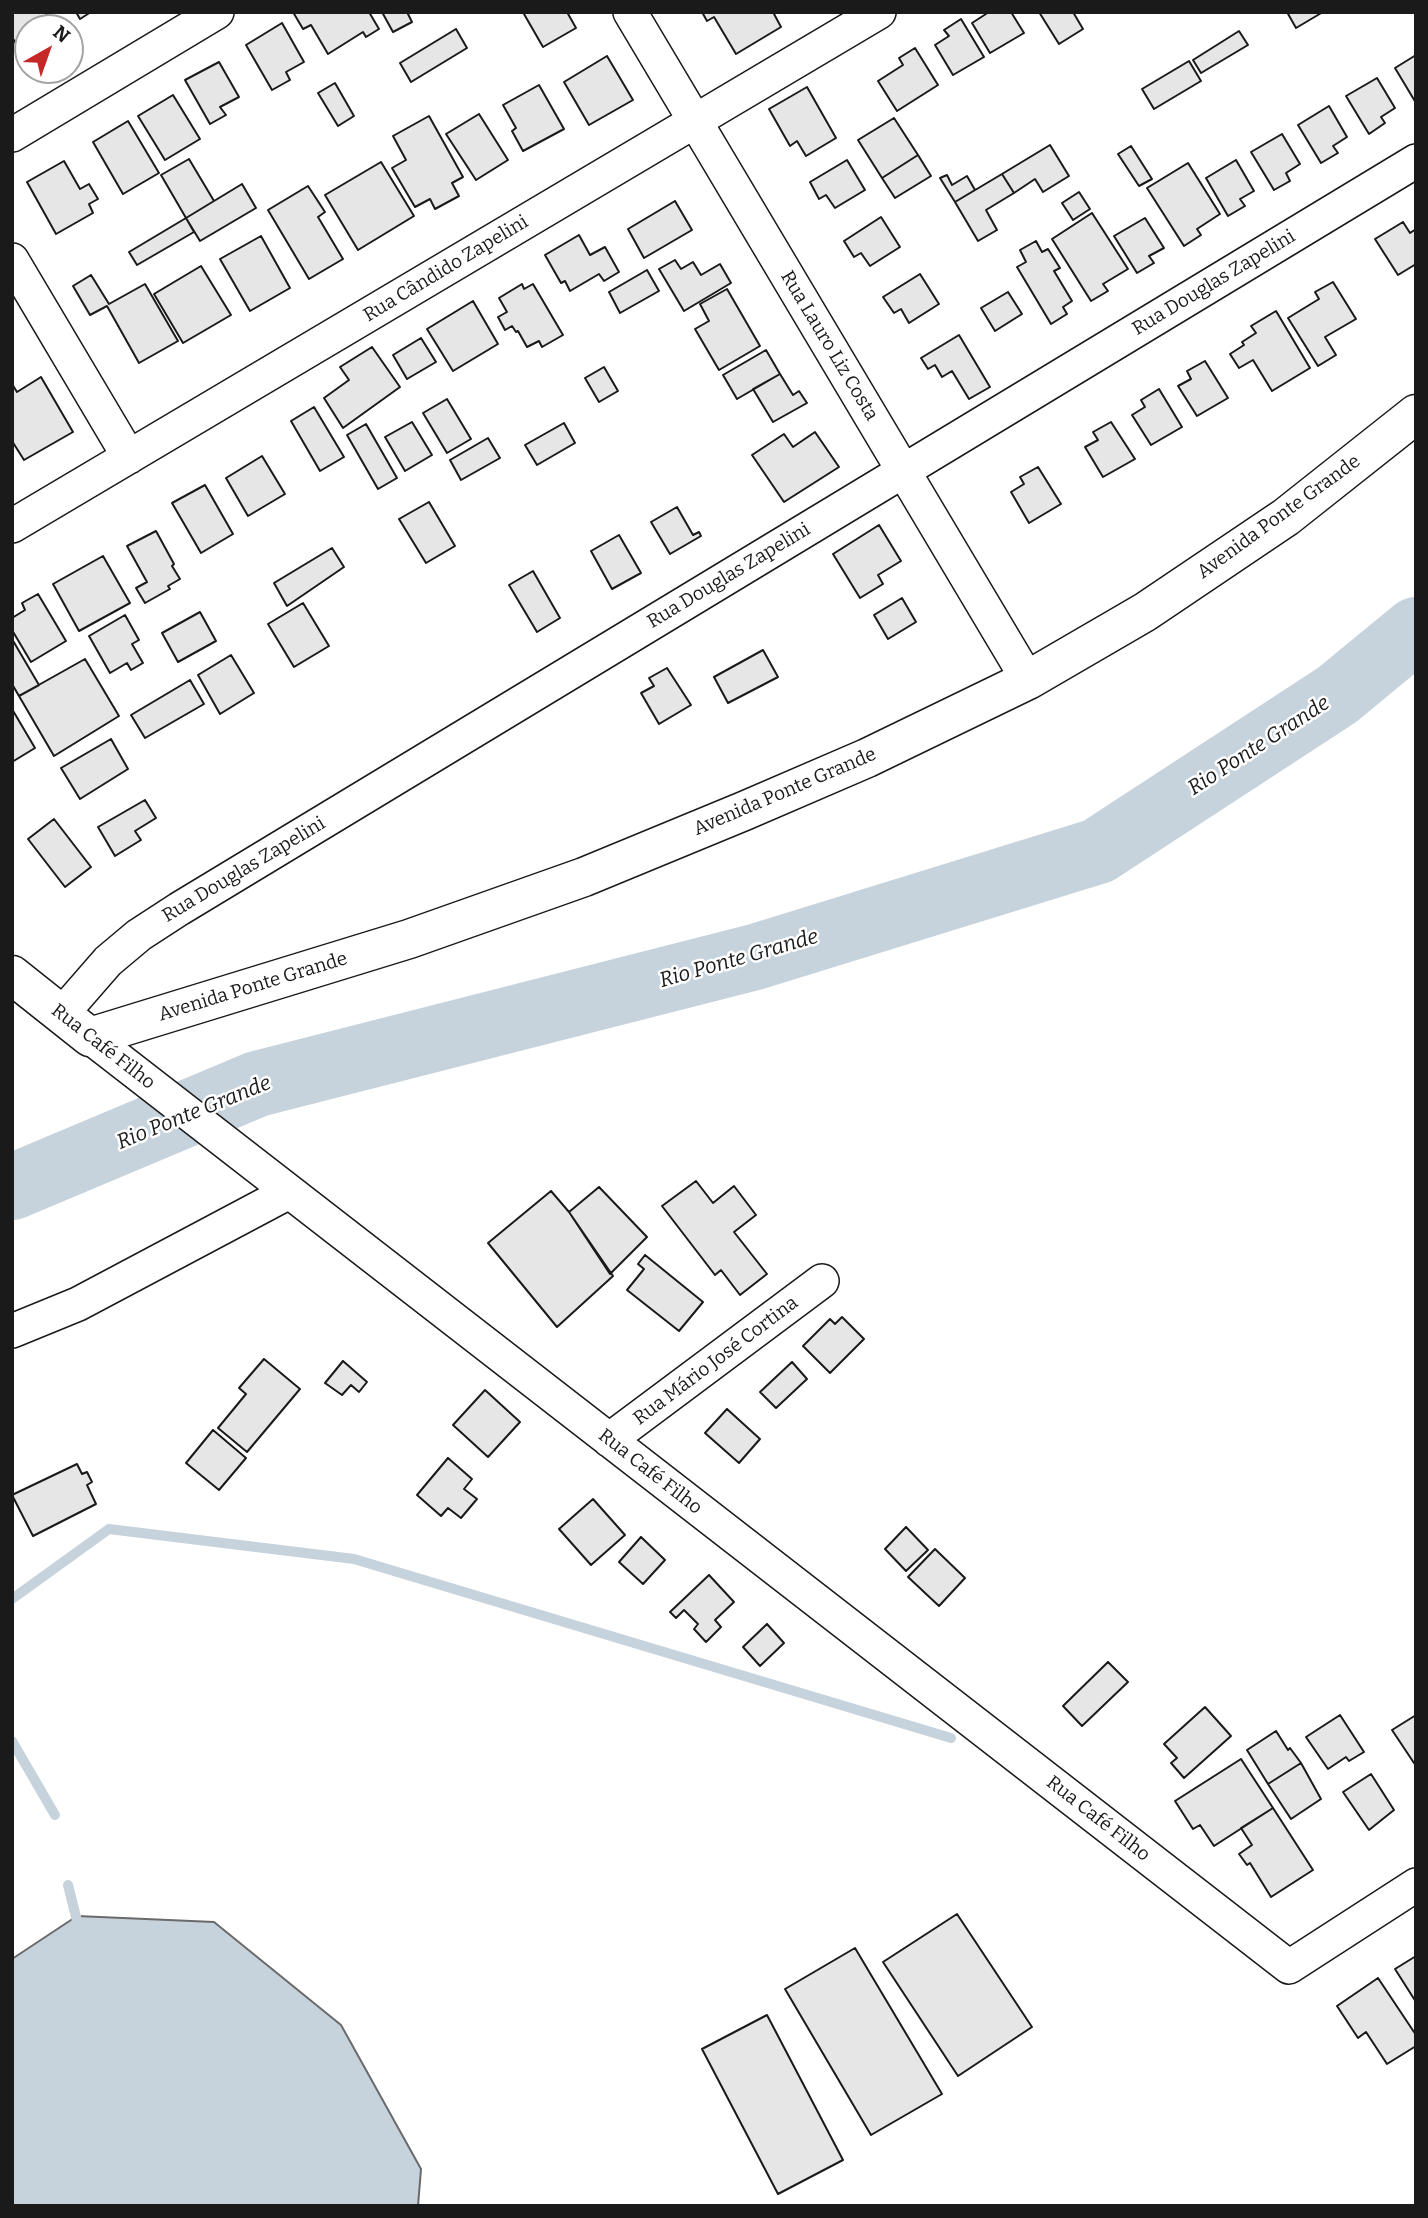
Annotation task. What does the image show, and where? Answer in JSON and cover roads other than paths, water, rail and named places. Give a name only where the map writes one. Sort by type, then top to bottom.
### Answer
[{"type":"street","points":[[12,135],[217,12]]},
{"type":"street","name":"Rua Lauro Liz Costa","points":[[630,12],[1028,680]]},
{"type":"street","name":"Rua Cândido Zapelini","points":[[12,526],[879,12]]},
{"type":"street","name":"Rua Douglas Zapelini","points":[[76,1026],[108,961],[139,935],[179,909],[1416,161]]},
{"type":"street","points":[[12,260],[129,457]]},
{"type":"street","name":"Avenida Ponte Grande","points":[[76,1026],[409,939],[584,877],[842,768],[1028,680],[1145,611],[1286,517],[1416,414]]},
{"type":"street","name":"Rua Café Filho","points":[[12,975],[1289,1967],[1416,1885]]},
{"type":"street","points":[[12,1331],[78,1304],[289,1192]]},
{"type":"street","name":"Rua Mário José Cortina","points":[[609,1440],[822,1281]]},
{"type":"waterway","name":"Rio Ponte Grande","points":[[12,1187],[257,1084],[755,957],[1098,851],[1337,695],[1416,630]]},
{"type":"waterway","points":[[12,1599],[109,1529],[354,1559],[951,1738]]},
{"type":"waterway","points":[[12,1741],[55,1815]]},
{"type":"waterway","points":[[68,1885],[79,1929]]}]
